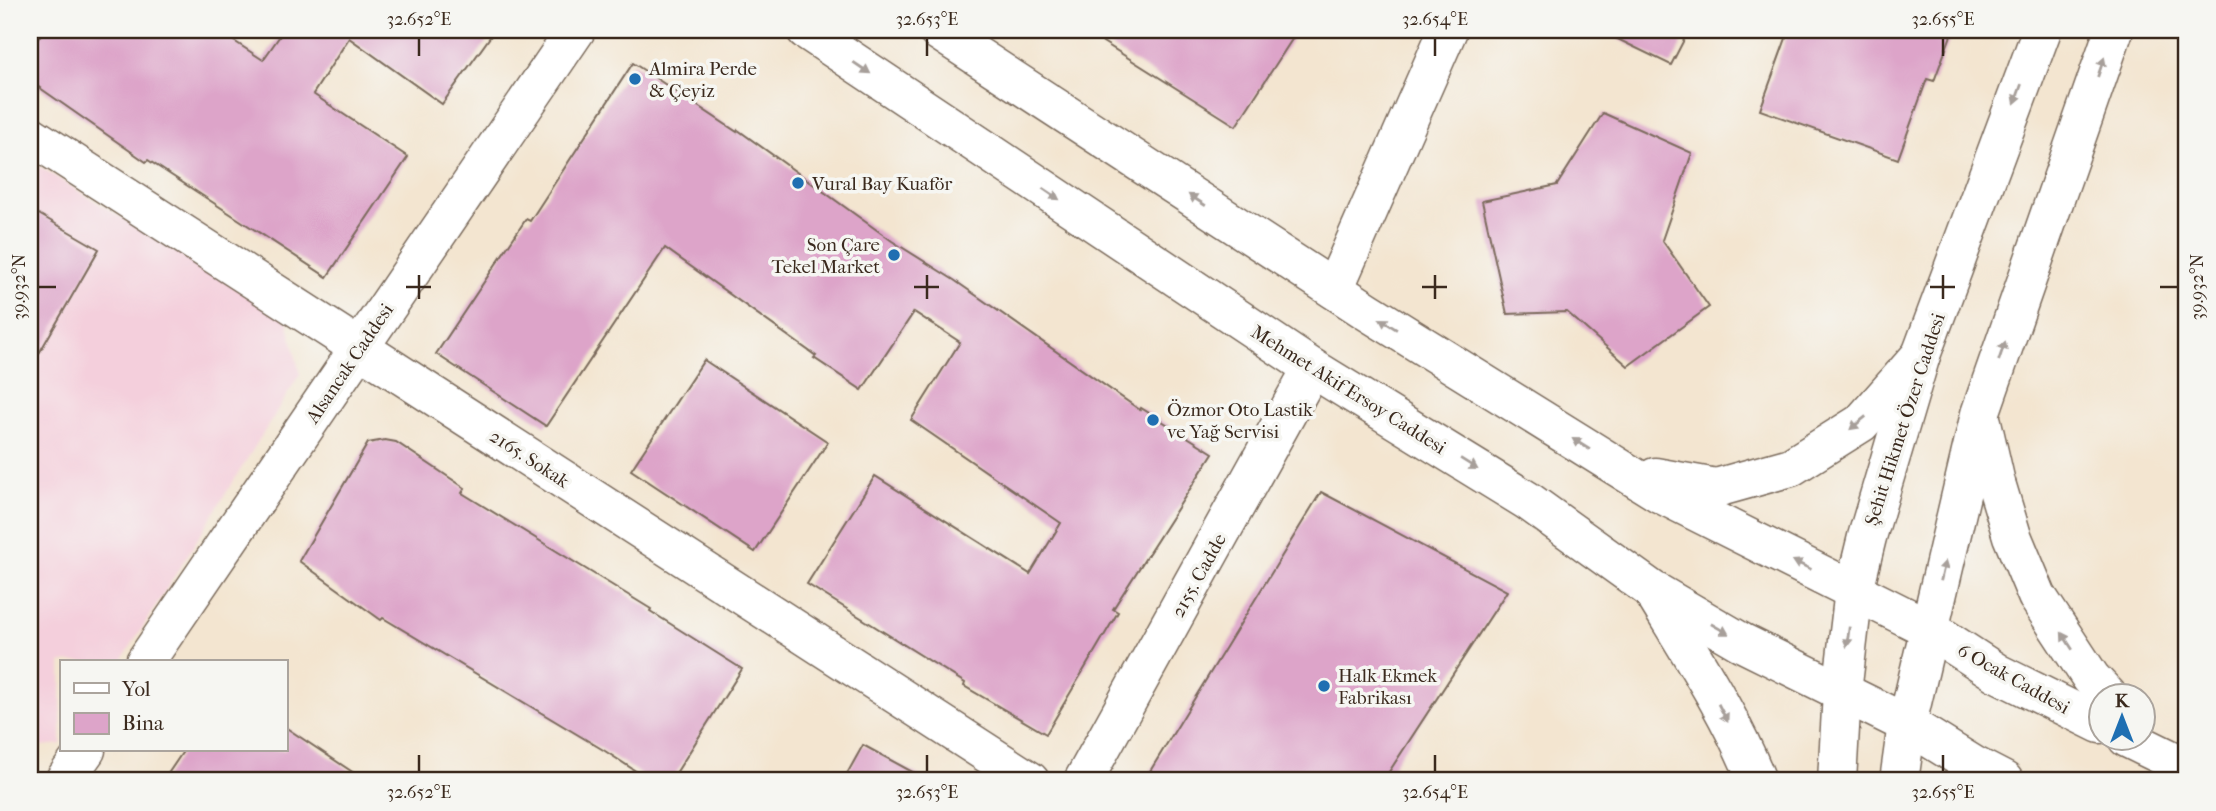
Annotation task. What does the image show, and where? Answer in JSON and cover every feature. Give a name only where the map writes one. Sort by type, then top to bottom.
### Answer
[{"type":"street","name":"Alsancak Caddesi","points":[[146,660],[576,30]]},
{"type":"street","name":"Mehmet Akif Ersoy Caddesi","points":[[806,30],[1312,368],[1528,501],[1652,590],[1741,642],[1907,724]]},
{"type":"street","points":[[937,30],[1334,289],[1661,494],[1928,628]]},
{"type":"street","points":[[1334,289],[1448,30]]},
{"type":"street","name":"Şehit Hikmet Özer Caddesi","points":[[1837,781],[1842,692],[1854,590],[1874,512],[1921,355],[2042,30]]},
{"type":"street","points":[[1899,781],[1907,724],[1928,628],[1980,414],[2114,30]]},
{"type":"street","name":"2165. Sokak","points":[[30,135],[1030,781]]},
{"type":"street","points":[[1625,471],[1716,488],[1791,467],[1861,423],[1921,355]]},
{"type":"street","name":"2155. Cadde","points":[[1083,781],[1312,368]]},
{"type":"street","points":[[1980,414],[2012,536],[2037,596],[2095,682]]},
{"type":"street","points":[[1652,590],[1706,680],[1757,781]]},
{"type":"street","name":"6 Ocak Caddesi","points":[[1928,628],[1997,673],[2086,717]]},
{"type":"street","points":[[1907,724],[2004,781]]},
{"type":"street","points":[[2156,743],[2178,762]]},
{"type":"street","points":[[2156,751],[2178,762]]},
{"type":"street","points":[[64,781],[85,752]]},
{"type":"shaded area","points":[[30,161],[287,320],[300,374],[122,660],[60,660],[60,744],[30,747]]},
{"type":"building","points":[[44,30],[217,30],[263,60],[284,30],[495,30],[442,104],[349,38],[313,94],[408,157],[327,277],[148,160],[146,162],[30,81],[30,50]]},
{"type":"building","points":[[1084,30],[1298,30],[1236,126]]},
{"type":"building","points":[[1599,30],[1689,30],[1671,65]]},
{"type":"building","points":[[1789,30],[1953,30],[1934,81],[1927,79],[1898,159],[1760,110]]},
{"type":"building","points":[[633,63],[737,132],[738,130],[892,241],[954,280],[1140,410],[1141,408],[1213,453],[1113,609],[1118,612],[1046,734],[964,686],[965,683],[807,584],[875,476],[1030,574],[1061,523],[911,420],[960,342],[914,312],[862,390],[814,358],[816,356],[665,248],[546,426],[436,354],[526,219],[530,221]]},
{"type":"building","points":[[1603,113],[1692,153],[1662,240],[1709,307],[1628,366],[1567,312],[1507,314],[1482,201],[1557,185]]},
{"type":"building","points":[[30,209],[99,249],[30,369]]},
{"type":"building","points":[[704,360],[828,442],[755,552],[631,470]]},
{"type":"building","points":[[385,440],[396,442],[465,488],[462,493],[651,609],[650,611],[742,669],[671,781],[651,781],[383,618],[381,620],[299,561],[368,443]]},
{"type":"building","name":"Halk Ekmek Fabrikası","points":[[1321,492],[1507,591],[1383,781],[1144,781]]},
{"type":"building","points":[[287,728],[366,781],[163,781],[183,752],[287,752]]},
{"type":"building","points":[[863,745],[929,781],[843,781]]},
{"type":"place","name":"Almira Perde & Çeyiz","points":[[635,79]]},
{"type":"place","name":"Vural Bay Kuaför","points":[[798,183]]},
{"type":"place","name":"Son Çare Tekel Market","points":[[894,255]]},
{"type":"place","name":"Özmor Oto Lastik ve Yağ Servisi","points":[[1153,420]]},
{"type":"place","name":"Halk Ekmek Fabrikası","points":[[1324,686]]}]
